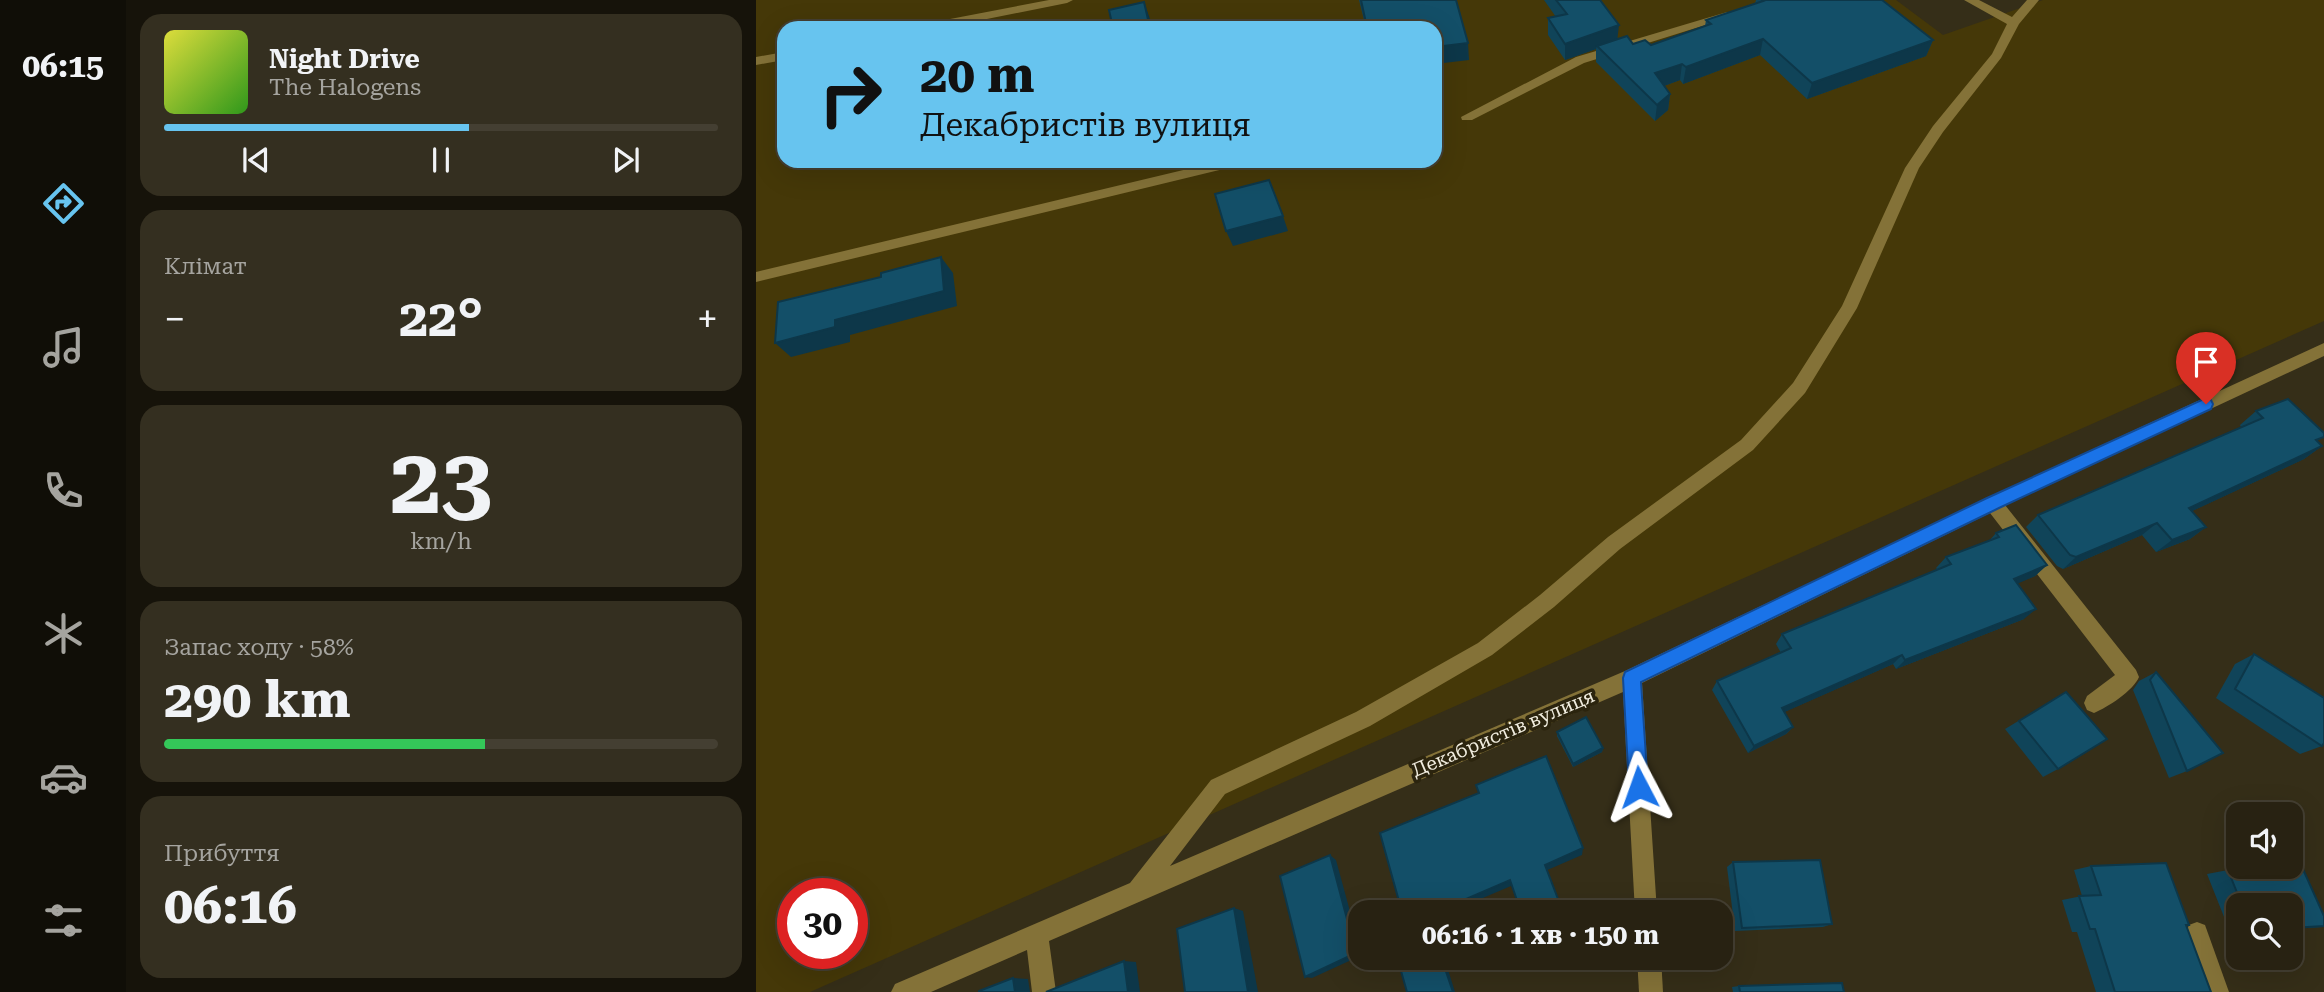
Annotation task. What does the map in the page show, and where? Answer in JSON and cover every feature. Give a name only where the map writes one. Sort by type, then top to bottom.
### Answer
[{"type":"street","points":[[960,21],[1067,0]]},
{"type":"street","points":[[1970,0],[2014,23]]},
{"type":"street","points":[[1138,890],[1218,787],[1363,719],[1485,649],[1615,543],[1747,445],[1799,388],[1849,308],[1912,168],[1997,55],[2014,23],[2033,0]]},
{"type":"street","points":[[1467,117],[1580,60],[1737,12]]},
{"type":"street","points":[[756,61],[777,56]]},
{"type":"street","points":[[756,277],[1211,168]]},
{"type":"street","name":"Декабристів вулиця","points":[[903,992],[1632,678],[1993,503],[2324,349]]},
{"type":"street","points":[[1993,503],[2129,677],[2094,702]]},
{"type":"street","points":[[1632,678],[1645,900]]},
{"type":"street","points":[[1036,933],[1044,992]]},
{"type":"street","points":[[2197,933],[2217,992]]},
{"type":"street","points":[[1650,970],[1651,992]]},
{"type":"shaded area","points":[[756,0],[1896,0],[1943,35],[2043,0],[2324,0],[2324,321],[868,966],[868,878],[777,878],[777,969],[862,969],[810,992],[756,992]]},
{"type":"building","points":[[1361,0],[1456,0],[1468,43],[1442,46],[1442,21],[1366,21]]},
{"type":"building","points":[[1556,0],[1600,0],[1619,25],[1565,44],[1548,18],[1567,14]]},
{"type":"building","points":[[1761,0],[1882,0],[1933,40],[1812,83],[1763,39],[1686,67],[1682,64],[1655,73],[1670,94],[1657,105],[1597,46],[1627,36],[1633,44],[1645,40],[1651,45],[1711,24],[1706,20],[1763,1]]},
{"type":"building","points":[[1144,2],[1148,21],[1111,21],[1109,10]]},
{"type":"building","points":[[1269,180],[1283,216],[1226,231],[1215,194]]},
{"type":"building","points":[[941,257],[944,291],[835,320],[835,327],[775,343],[778,302],[881,277],[881,273]]},
{"type":"building","points":[[2288,399],[2324,433],[2324,437],[2316,440],[2322,446],[2189,508],[2206,527],[2172,540],[2157,523],[2076,557],[2070,555],[2038,515],[2263,418],[2256,411]]},
{"type":"building","points":[[2016,525],[2047,565],[2014,579],[2036,609],[1905,660],[1902,655],[1782,708],[1793,727],[1754,746],[1717,681],[1791,648],[1782,634],[1951,564],[1946,557],[1999,537],[1996,533]]},
{"type":"building","points":[[2254,654],[2324,698],[2322,746],[2235,689]]},
{"type":"building","points":[[2156,672],[2223,753],[2187,771],[2150,680]]},
{"type":"building","points":[[2066,692],[2107,739],[2058,769],[2019,721]]},
{"type":"building","points":[[1586,717],[1603,748],[1573,764],[1557,732]]},
{"type":"building","points":[[1546,756],[1583,848],[1545,865],[1558,900],[1517,900],[1510,880],[1464,900],[1399,900],[1380,833],[1479,793],[1476,785]]},
{"type":"building","points":[[1330,855],[1348,923],[1348,957],[1305,977],[1280,876]]},
{"type":"building","points":[[1820,860],[1832,924],[1742,928],[1733,862]]},
{"type":"building","points":[[2166,863],[2211,992],[2115,992],[2095,929],[2090,929],[2079,896],[2101,895],[2091,866]]},
{"type":"building","points":[[2303,869],[2324,916],[2324,926],[2303,927],[2303,893],[2237,893],[2232,879],[2303,879]]},
{"type":"building","points":[[1234,908],[1248,992],[1185,992],[1177,929]]},
{"type":"building","points":[[1124,961],[1128,992],[1046,992]]},
{"type":"building","points":[[1401,970],[1445,970],[1453,992],[1407,992]]},
{"type":"building","points":[[1013,978],[1015,992],[979,992],[979,991]]},
{"type":"building","points":[[1842,983],[1844,992],[1740,992],[1739,986]]},
{"type":"route","points":[[1639,787],[1632,678],[1993,503],[2206,404]]}]
